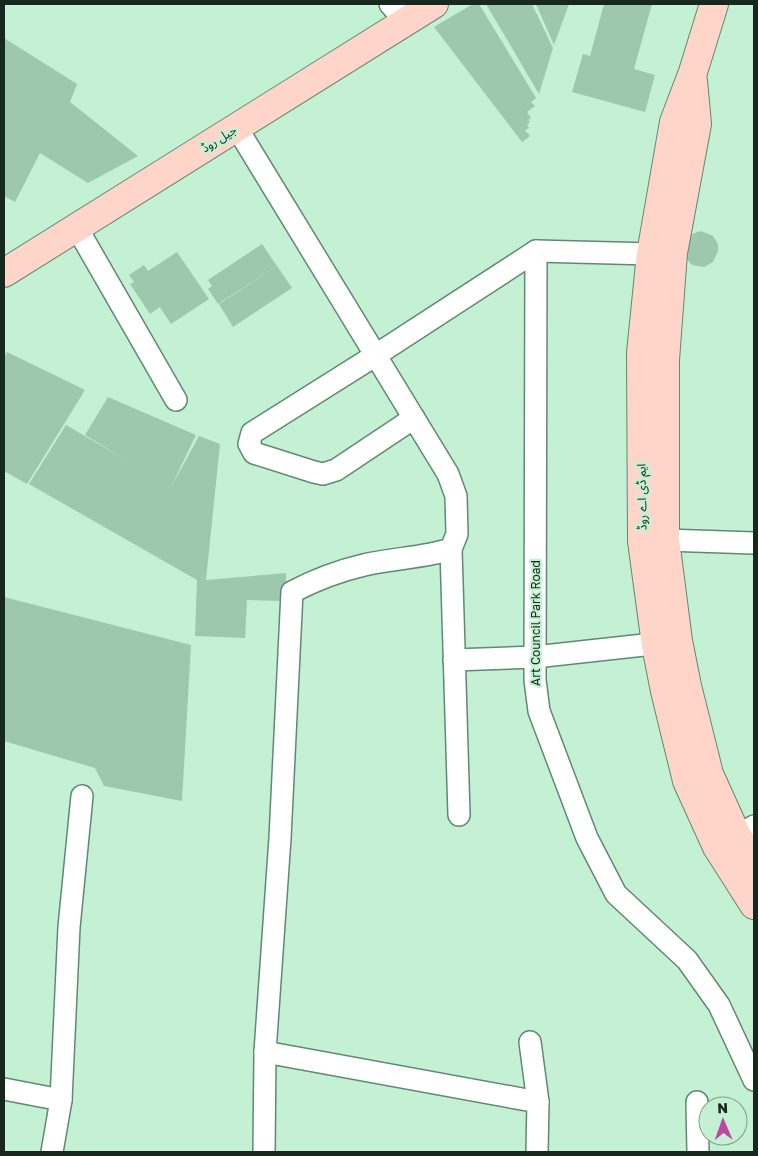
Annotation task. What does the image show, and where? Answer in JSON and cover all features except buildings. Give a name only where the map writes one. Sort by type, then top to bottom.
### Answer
[{"type":"main road","name":"جیل روڈ","points":[[4,274],[237,128],[398,13],[434,4]]},
{"type":"main road","name":"ایم ڈی اے روڈ","points":[[714,4],[693,72],[674,122],[652,254],[640,353],[642,541],[667,643],[687,686],[709,774],[746,831],[754,863]]},
{"type":"main road","name":"ایم ڈی اے روڈ","points":[[693,72],[697,124],[673,253],[666,360],[665,540],[667,643],[665,691],[687,781],[717,847],[754,906]]},
{"type":"street","points":[[237,128],[448,474],[456,496],[457,534],[451,549],[459,815]]},
{"type":"street","points":[[77,228],[176,400]]},
{"type":"street","points":[[414,418],[336,470],[324,474],[254,452],[249,444],[252,432],[376,355],[536,250],[652,254]]},
{"type":"street","name":"Art Council Park Road","points":[[536,250],[535,680],[539,711],[587,838],[616,894],[687,960],[719,1005],[754,1080]]},
{"type":"street","points":[[665,540],[754,543]]},
{"type":"street","points":[[264,1152],[265,1052],[280,838],[292,592],[319,578],[364,565],[433,555],[451,549]]},
{"type":"street","points":[[454,660],[535,657],[667,643]]},
{"type":"street","points":[[52,1152],[61,1100],[69,927],[82,796]]},
{"type":"street","points":[[530,1042],[538,1102],[537,1152]]},
{"type":"street","points":[[265,1052],[538,1102]]},
{"type":"street","points":[[4,1088],[61,1100]]},
{"type":"street","points":[[697,1102],[698,1152]]}]
